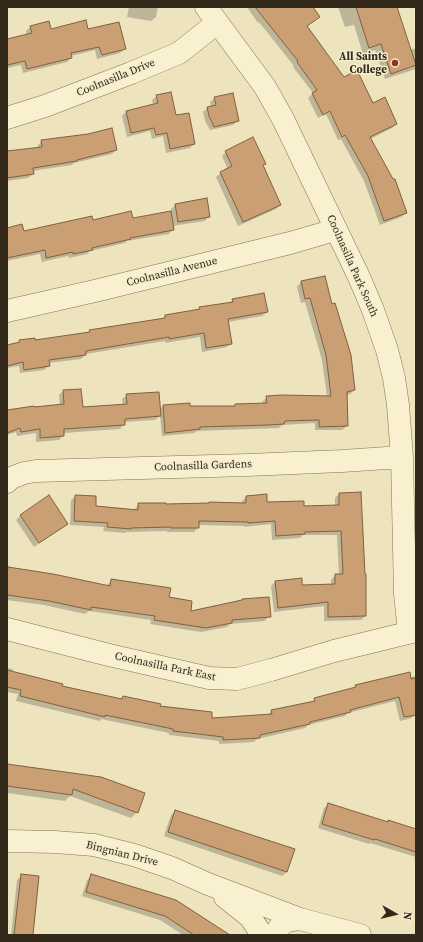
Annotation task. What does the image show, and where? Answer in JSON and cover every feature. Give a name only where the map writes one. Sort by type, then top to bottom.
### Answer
[{"type":"street","name":"Coolnasilla Drive","points":[[7,118],[52,103],[179,53],[212,15]]},
{"type":"street","name":"Coolnasilla Park South","points":[[212,15],[265,87],[280,113],[359,277],[373,310],[387,350],[394,378],[398,404],[402,457],[405,594],[412,632]]},
{"type":"street","name":"Coolnasilla Avenue","points":[[7,310],[99,290],[282,245],[336,230]]},
{"type":"street","name":"Coolnasilla Gardens","points":[[7,482],[11,478],[24,473],[36,471],[272,464],[402,457]]},
{"type":"street","name":"Coolnasilla Park East","points":[[7,628],[109,655],[209,678],[237,679],[334,650],[412,632]]},
{"type":"street","name":"Bingnian Drive","points":[[7,841],[55,842],[94,845],[134,855],[172,868],[208,884],[300,919],[360,935]]},
{"type":"street","name":"Bingnian Drive","points":[[208,884],[250,917],[262,935]]},
{"type":"street","points":[[274,935],[282,924],[287,921],[300,919]]},
{"type":"building","points":[[255,7],[313,7],[320,17],[307,26],[344,77],[357,70],[373,103],[385,97],[397,124],[370,137],[393,179],[395,179],[407,213],[384,221],[368,176],[345,135],[342,137],[330,111],[323,115],[312,93],[317,90],[297,62],[298,61]]},
{"type":"building","points":[[356,7],[397,7],[416,65],[391,74],[381,44],[369,48]]},
{"type":"building","points":[[86,20],[88,29],[119,22],[126,49],[102,55],[99,47],[71,53],[72,58],[27,69],[25,61],[7,65],[7,39],[32,33],[30,26],[49,21],[51,29]]},
{"type":"building","points":[[171,92],[176,115],[189,113],[195,144],[170,149],[167,133],[156,135],[154,128],[131,133],[126,111],[158,103],[156,95]]},
{"type":"building","points":[[233,93],[239,121],[214,127],[207,107],[216,105],[214,97]]},
{"type":"building","points":[[112,128],[117,150],[77,161],[33,168],[34,174],[7,178],[7,151],[42,147],[41,140],[88,134]]},
{"type":"building","points":[[253,137],[266,164],[263,165],[281,205],[243,222],[220,172],[232,166],[225,151]]},
{"type":"building","points":[[207,198],[210,217],[178,222],[175,204]]},
{"type":"building","points":[[131,211],[133,218],[171,211],[174,230],[130,238],[131,239],[92,248],[93,250],[73,254],[73,252],[46,258],[45,250],[7,258],[7,228],[22,224],[24,231],[92,216],[93,220]]},
{"type":"building","points":[[325,276],[332,304],[335,303],[351,355],[355,390],[347,392],[348,426],[319,427],[319,420],[285,421],[284,424],[200,427],[200,429],[165,433],[163,405],[190,403],[190,406],[235,406],[235,404],[267,403],[266,396],[331,396],[326,355],[310,298],[305,299],[301,281]]},
{"type":"building","points":[[264,293],[268,312],[228,319],[232,344],[206,348],[204,333],[169,339],[169,337],[86,351],[86,355],[49,360],[50,366],[24,370],[23,362],[7,366],[7,345],[20,342],[19,340],[35,338],[35,340],[90,332],[89,330],[165,318],[165,315],[200,309],[199,307],[233,302],[232,299]]},
{"type":"building","points":[[81,389],[83,407],[127,404],[126,394],[159,392],[161,416],[125,419],[125,425],[64,429],[64,436],[40,438],[40,429],[21,432],[20,428],[7,433],[7,410],[64,404],[63,390]]},
{"type":"building","points":[[361,492],[366,574],[366,616],[328,617],[328,602],[278,608],[275,581],[302,578],[302,585],[335,584],[335,574],[343,574],[341,531],[305,532],[305,534],[276,536],[275,521],[248,523],[199,521],[199,528],[171,527],[131,529],[107,527],[108,523],[74,521],[75,495],[96,496],[96,506],[138,510],[138,503],[246,503],[246,496],[267,494],[267,502],[304,501],[304,506],[339,505],[339,493]]},
{"type":"building","points":[[49,495],[68,524],[39,543],[20,515]]},
{"type":"building","points":[[8,567],[53,574],[110,586],[111,579],[171,588],[169,597],[192,601],[191,611],[242,599],[269,597],[271,617],[232,620],[232,623],[206,628],[154,620],[155,616],[91,607],[91,610],[49,601],[7,595]]},
{"type":"building","points":[[7,670],[63,684],[62,686],[122,699],[123,696],[161,704],[160,706],[212,712],[212,718],[272,714],[271,710],[315,701],[314,698],[356,687],[355,685],[410,672],[411,679],[416,678],[416,715],[404,717],[399,697],[350,710],[351,712],[310,722],[310,724],[260,735],[260,738],[223,740],[223,737],[173,731],[173,729],[105,715],[105,717],[20,696],[21,690],[7,687]]},
{"type":"building","points":[[7,764],[101,777],[145,793],[138,813],[73,789],[72,795],[7,786]]},
{"type":"building","points":[[328,803],[388,822],[388,820],[416,829],[416,852],[322,824]]},
{"type":"building","points":[[175,810],[295,849],[287,872],[168,832]]},
{"type":"building","points":[[21,874],[39,876],[33,935],[14,935]]},
{"type":"building","points":[[91,874],[176,900],[230,935],[194,935],[165,916],[86,892]]},
{"type":"place","name":"All Saints College","points":[[395,63]]}]
